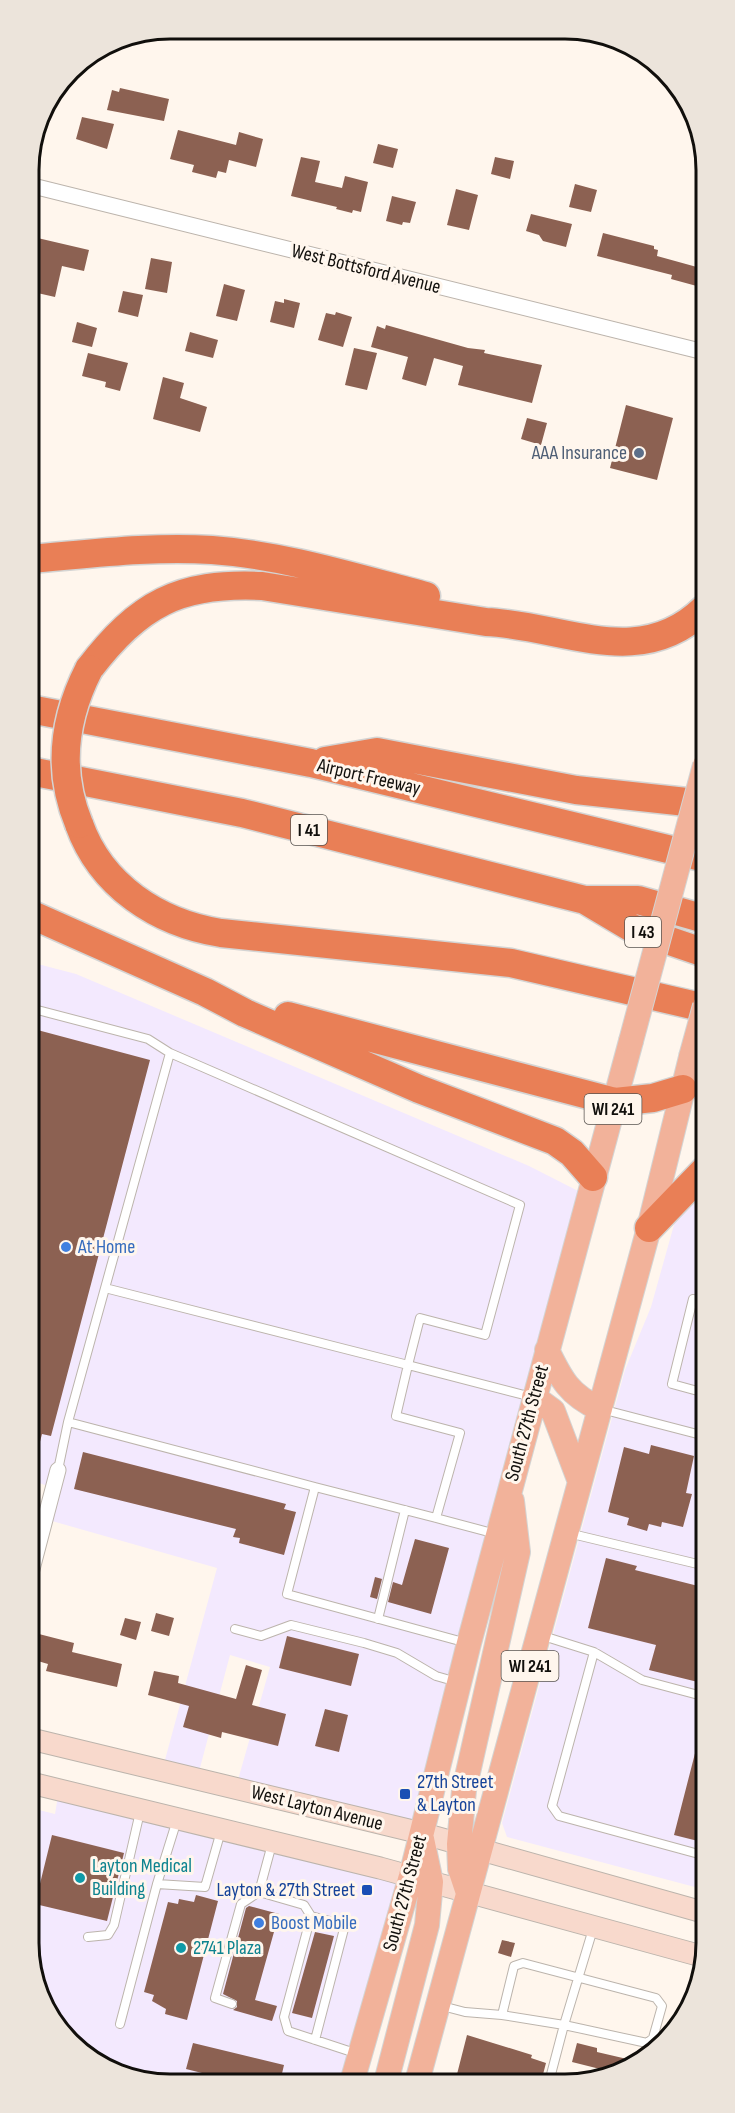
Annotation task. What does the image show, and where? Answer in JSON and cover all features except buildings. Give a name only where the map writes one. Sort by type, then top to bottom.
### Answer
[{"type":"highway","points":[[39,558],[134,550],[212,550],[244,554],[309,567],[488,611],[517,623]]},
{"type":"highway","points":[[696,616],[686,624],[661,636],[622,644],[517,623],[486,622],[262,586],[232,584],[200,589],[172,597],[147,611],[114,637],[89,669],[75,700],[65,738],[67,783],[79,824],[98,861],[128,893],[150,909],[188,926],[221,933],[511,963],[696,1005]]},
{"type":"highway","name":"Airport Freeway","points":[[39,711],[311,764],[696,856]]},
{"type":"highway","points":[[311,764],[377,752],[564,789],[696,803]]},
{"type":"highway","name":"I 41","points":[[39,773],[242,813],[585,900],[638,900],[696,916]]},
{"type":"highway","name":"I 43","points":[[585,900],[632,928],[696,950]]},
{"type":"highway","points":[[39,918],[205,992],[245,1013],[419,1089],[555,1141],[572,1153],[593,1177]]},
{"type":"highway","points":[[205,992],[298,1019],[615,1102],[653,1098],[682,1089]]},
{"type":"highway","points":[[649,1228],[696,1179]]},
{"type":"main road","name":"South 27th Street","points":[[421,1833],[510,1486],[696,799]]},
{"type":"main road","name":"WI 241","points":[[469,1847],[539,1634],[649,1228],[696,1039]]},
{"type":"main road","points":[[547,1350],[564,1384],[585,1402],[600,1409]]},
{"type":"main road","points":[[534,1397],[553,1411],[580,1482]]},
{"type":"main road","points":[[419,2074],[468,1894],[460,1869],[469,1847],[464,1790],[518,1552],[510,1486]]},
{"type":"main road","name":"West Layton Avenue","points":[[39,1741],[421,1833],[696,1910]]},
{"type":"main road","points":[[39,1785],[222,1828],[421,1879],[468,1894],[696,1954]]},
{"type":"main road","points":[[388,2074],[427,1925],[421,1879],[421,1833]]},
{"type":"main road","name":"South 27th Street","points":[[354,2074],[421,1879]]},
{"type":"street","name":"West Bottsford Avenue","points":[[39,187],[696,350]]},
{"type":"street","points":[[39,1542],[58,1470]]},
{"type":"lane","points":[[39,1010],[148,1039],[170,1053],[519,1205],[485,1335],[420,1318],[396,1416],[460,1433],[436,1518]]},
{"type":"lane","points":[[58,1470],[68,1422],[170,1053]]},
{"type":"lane","points":[[105,1288],[534,1397]]},
{"type":"lane","points":[[696,1300],[693,1299],[672,1384],[696,1391]]},
{"type":"lane","points":[[600,1409],[696,1434]]},
{"type":"lane","points":[[68,1422],[498,1534]]},
{"type":"lane","points":[[315,1487],[287,1594],[469,1643]]},
{"type":"lane","points":[[378,1619],[405,1510]]},
{"type":"lane","points":[[567,1532],[696,1564]]},
{"type":"lane","points":[[235,1629],[261,1636],[291,1625],[333,1635],[397,1653],[436,1676],[459,1683]]},
{"type":"lane","points":[[539,1634],[594,1652],[642,1680],[696,1694]]},
{"type":"lane","points":[[594,1652],[552,1806],[559,1816],[696,1853]]},
{"type":"lane","points":[[87,1937],[108,1935],[114,1925],[141,1810]]},
{"type":"lane","points":[[120,2024],[157,1884],[177,1819]]},
{"type":"lane","points":[[157,1884],[205,1887],[222,1828]]},
{"type":"lane","points":[[232,2004],[215,1998],[241,1904],[259,1892],[273,1841]]},
{"type":"lane","points":[[259,1892],[304,1905],[311,1916],[345,1925],[315,2040]]},
{"type":"lane","points":[[311,1916],[284,2017],[288,2031],[360,2054]]},
{"type":"lane","points":[[551,2074],[593,1927]]},
{"type":"lane","points":[[438,2005],[465,2012],[502,2015],[564,2025],[647,2043],[653,2038],[662,2006],[656,1998],[522,1963],[514,1966],[502,2015]]},
{"type":"lane","points":[[274,2014],[284,2017]]},
{"type":"shaded area","points":[[39,964],[76,974],[529,1166],[588,1196],[421,1833],[236,1787],[270,1667],[230,1655],[197,1779],[162,1771],[217,1568],[45,1519],[53,1488],[39,1483]]},
{"type":"shaded area","points":[[696,1190],[696,1887],[507,1837],[502,1823],[625,1370],[651,1307],[679,1207]]},
{"type":"shaded area","points":[[59,1790],[411,1876],[354,2074],[162,2074],[128,2067],[112,2060],[77,2036],[61,2016],[53,2001],[46,1985],[40,1960],[39,1810],[55,1814]]},
{"type":"place","name":"AAA Insurance","points":[[639,453]]},
{"type":"place","name":"At Home","points":[[66,1247]]},
{"type":"place","name":"27th Street & Layton","points":[[405,1794]]},
{"type":"place","name":"Layton Medical Building","points":[[80,1878]]},
{"type":"place","name":"Layton & 27th Street","points":[[367,1890]]},
{"type":"place","name":"Boost Mobile","points":[[259,1923]]},
{"type":"place","name":"2741 Plaza","points":[[181,1948]]}]
